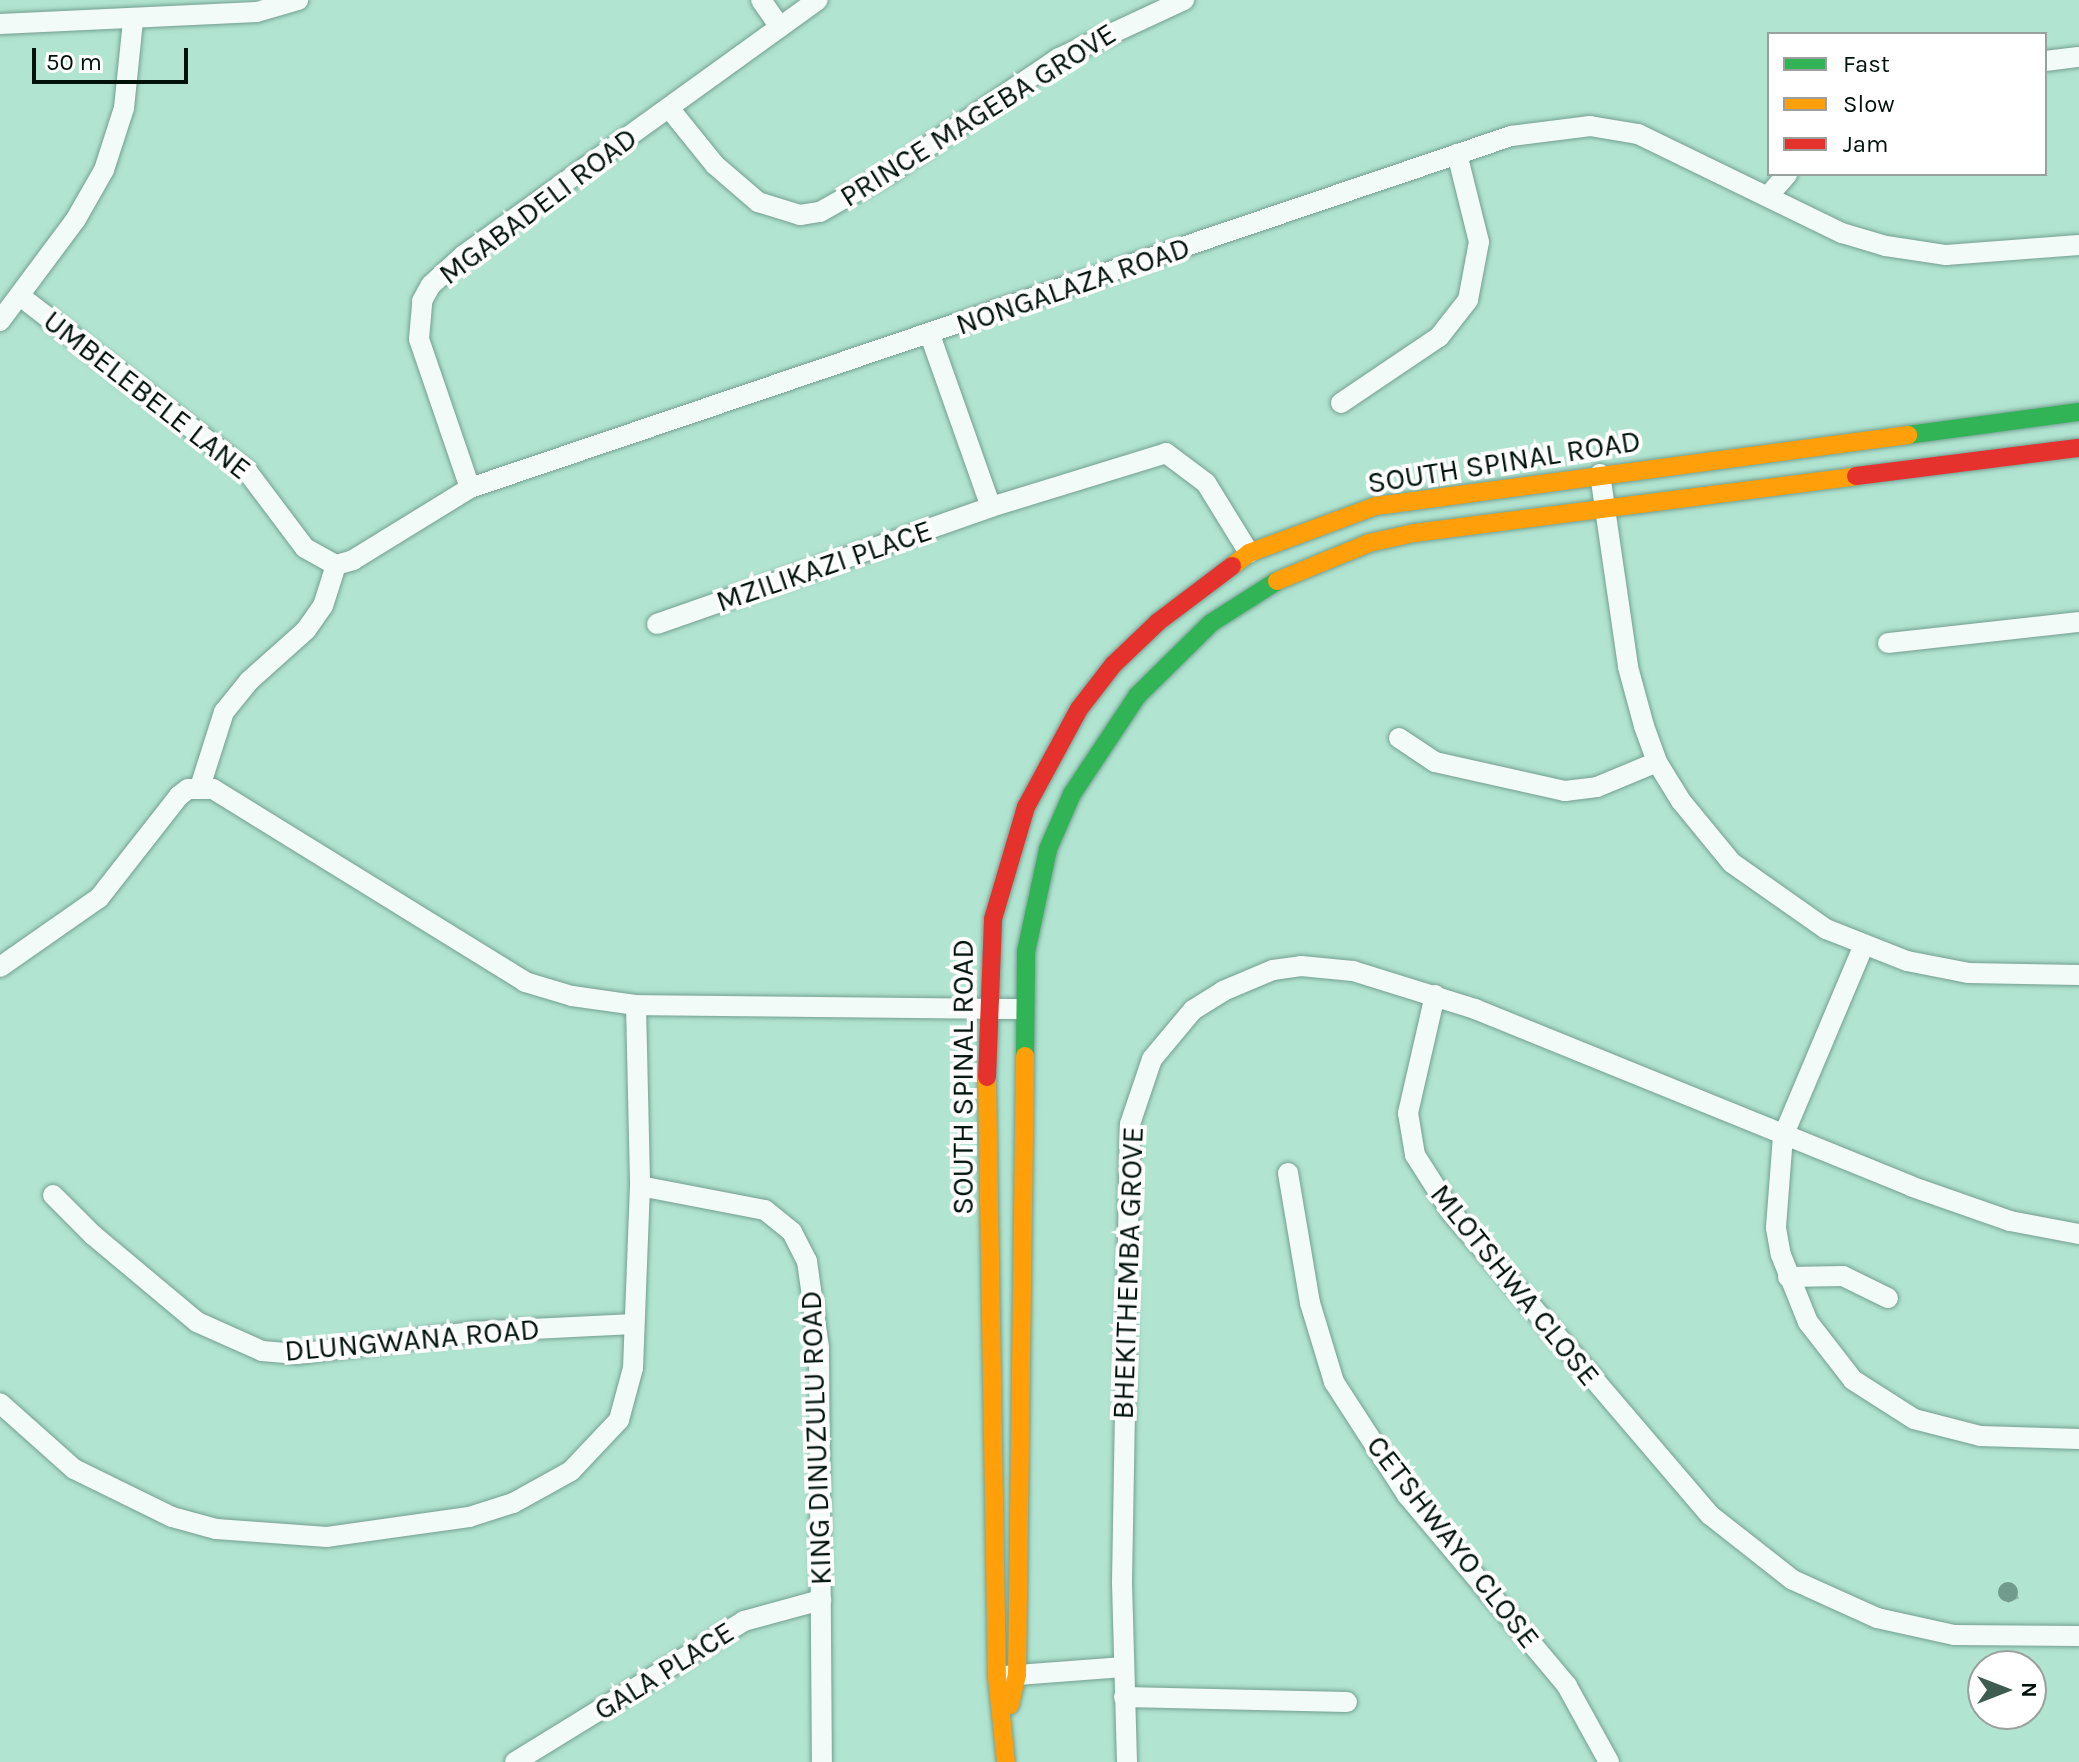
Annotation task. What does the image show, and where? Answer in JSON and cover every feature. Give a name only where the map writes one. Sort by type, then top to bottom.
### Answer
[{"type":"street","points":[[0,24],[133,21],[257,12],[298,0]]},
{"type":"street","points":[[761,0],[780,27]]},
{"type":"street","name":"MGABADELI ROAD","points":[[470,488],[419,339],[422,301],[431,285],[464,255],[818,0]]},
{"type":"street","name":"PRINCE MAGEBA GROVE","points":[[669,108],[715,165],[758,202],[800,215],[820,212],[889,173],[1059,58],[1184,0]]},
{"type":"street","points":[[0,321],[76,219],[104,170],[124,108],[133,21]]},
{"type":"street","points":[[2047,61],[2079,57]]},
{"type":"street","name":"NONGALAZA ROAD","points":[[336,565],[353,560],[470,488],[930,335],[1457,154],[1537,130],[1613,129],[1668,145],[1842,233],[1917,252],[1978,255],[2079,245]]},
{"type":"street","points":[[1341,403],[1439,337],[1468,300],[1479,242],[1457,154]]},
{"type":"street","points":[[1769,195],[1785,176]]},
{"type":"street","name":"UMBELEBELE LANE","points":[[20,296],[247,471],[305,548],[336,565]]},
{"type":"street","points":[[930,335],[991,507]]},
{"type":"street","name":"SOUTH SPINAL ROAD","points":[[1007,1676],[986,1008],[993,919],[1007,860],[1026,807],[1065,733],[1113,665],[1158,622],[1249,553],[1340,518],[1416,497],[2079,412]]},
{"type":"street","name":"SOUTH SPINAL ROAD","points":[[1006,1762],[1023,1009],[1033,902],[1048,849],[1072,794],[1137,696],[1211,623],[1271,583],[1369,543],[1606,508],[2079,448]]},
{"type":"street","name":"MZILIKAZI PLACE","points":[[657,624],[991,507],[1166,453],[1206,483],[1249,553]]},
{"type":"street","points":[[1600,474],[1628,667],[1657,762],[1704,834],[1732,863],[1787,906],[1863,947],[1968,973],[2079,975]]},
{"type":"street","points":[[200,787],[224,712],[259,671],[306,630],[323,606],[336,565]]},
{"type":"street","points":[[1888,643],[2079,622]]},
{"type":"street","points":[[1399,738],[1435,762],[1554,790],[1597,787],[1657,762]]},
{"type":"street","points":[[0,967],[99,898],[123,874],[168,807],[188,789],[200,787],[228,795],[525,982],[572,996],[636,1005],[1023,1009]]},
{"type":"street","points":[[1863,947],[1783,1136],[1776,1228],[1788,1277],[1831,1358],[1853,1380],[1901,1411],[1969,1435],[2079,1439]]},
{"type":"street","name":"BHEKITHEMBA GROVE","points":[[1127,1762],[1124,1667],[1127,1167],[1137,1093],[1152,1059],[1193,1010],[1273,970],[1301,966],[1353,971],[1435,995]]},
{"type":"street","points":[[1435,995],[1783,1136],[1985,1213],[2079,1234]]},
{"type":"street","name":"MLOTSHWA CLOSE","points":[[1435,995],[1408,1113],[1415,1155],[1452,1213],[1710,1515],[1793,1580],[1877,1618],[1954,1635],[2079,1636]]},
{"type":"street","points":[[0,1403],[74,1469],[172,1517],[265,1536],[327,1537],[403,1529],[513,1503],[571,1471],[595,1450],[619,1420],[630,1391],[640,1186],[636,1005]]},
{"type":"street","name":"CETSHWAYO CLOSE","points":[[1288,1173],[1316,1334],[1334,1382],[1407,1495],[1567,1686],[1609,1762]]},
{"type":"street","name":"KING DINUZULU ROAD","points":[[640,1186],[765,1210],[792,1232],[807,1261],[819,1348],[822,1762]]},
{"type":"street","name":"DLUNGWANA ROAD","points":[[53,1195],[197,1322],[262,1351],[297,1354],[471,1332],[634,1324]]},
{"type":"street","points":[[1788,1277],[1843,1276],[1888,1298]]},
{"type":"street","name":"GALA PLACE","points":[[515,1762],[744,1621],[821,1600]]},
{"type":"street","points":[[1007,1676],[1124,1667]]},
{"type":"street","points":[[1124,1697],[1347,1702]]},
{"type":"building","points":[[2004,1582],[2012,1582],[2018,1592],[2012,1602],[2004,1602],[1998,1596],[1998,1588]]},
{"type":"traffic: fast","points":[[1908,435],[2079,412]]},
{"type":"traffic: fast","points":[[1025,1056],[1026,952],[1048,849],[1072,794],[1137,696],[1211,623],[1277,581]]},
{"type":"traffic: slow","points":[[1232,566],[1249,553],[1376,506],[1908,435]]},
{"type":"traffic: slow","points":[[1277,581],[1369,543],[1414,533],[1856,476]]},
{"type":"traffic: slow","points":[[1010,1705],[1017,1675],[1025,1056]]},
{"type":"traffic: slow","points":[[987,1077],[997,1677],[1006,1762]]},
{"type":"traffic: jam","points":[[1856,476],[2079,448]]},
{"type":"traffic: jam","points":[[987,1077],[993,919],[1026,807],[1079,709],[1113,665],[1158,622],[1232,566]]}]
